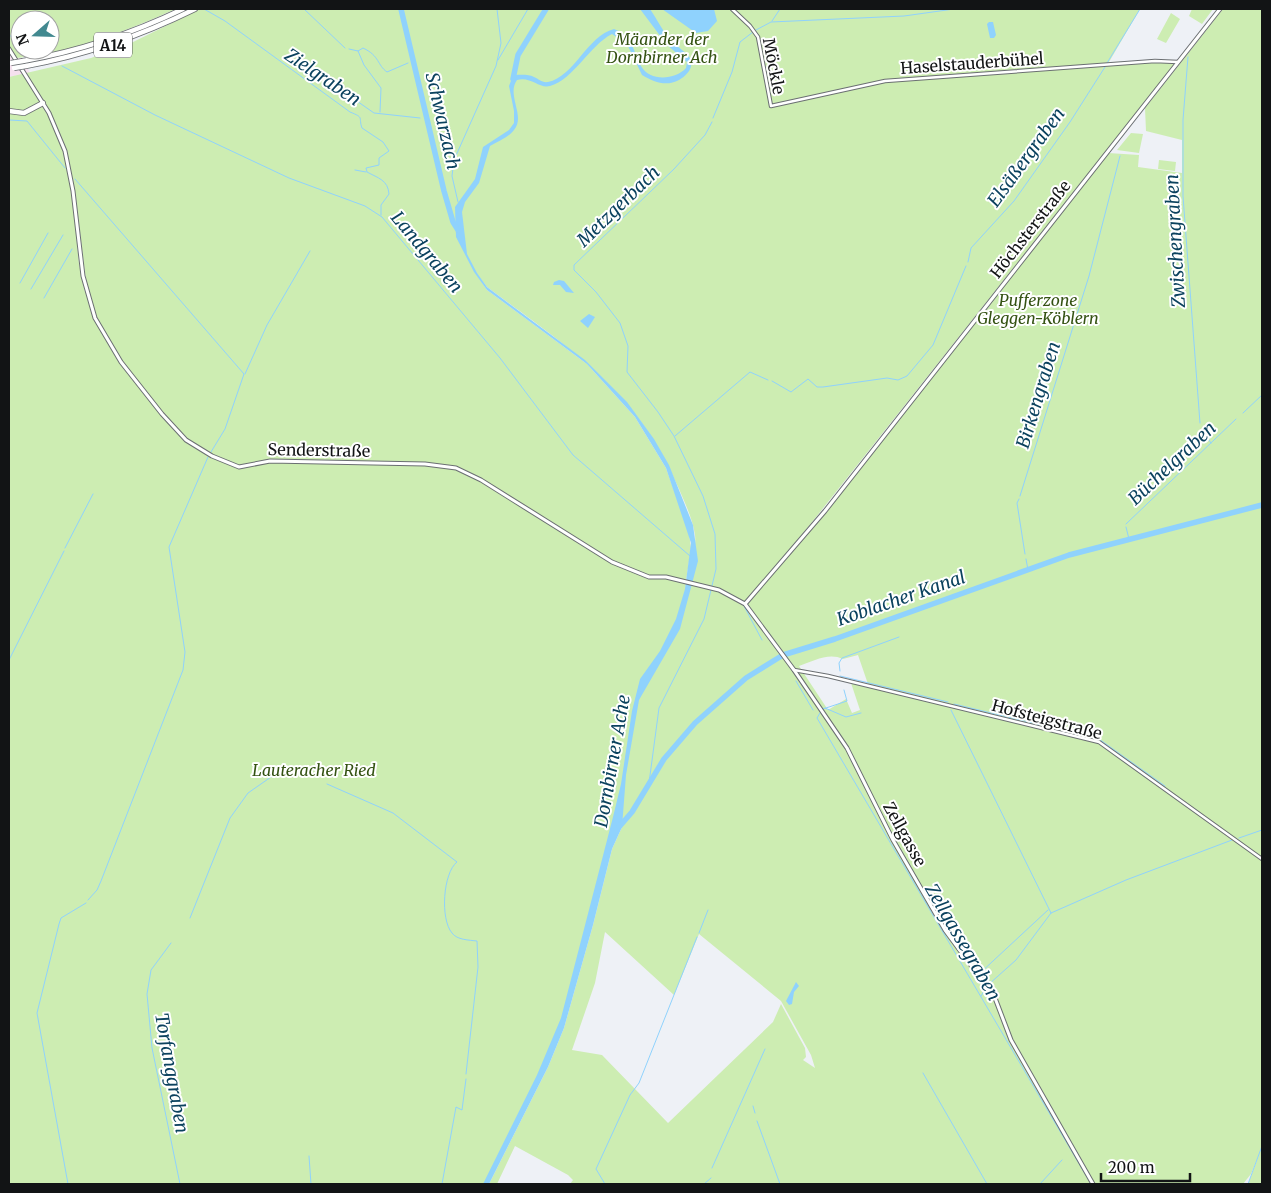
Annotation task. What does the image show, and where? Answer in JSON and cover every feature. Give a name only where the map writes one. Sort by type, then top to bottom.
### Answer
[{"type":"highway","name":"A14","points":[[10,63],[56,55],[102,43],[183,9]]},
{"type":"highway","name":"A14","points":[[11,68],[59,60],[110,46],[146,33],[195,9]]},
{"type":"highway","points":[[9,111],[24,113],[43,103]]},
{"type":"main road","name":"Höchsterstraße","points":[[745,604],[825,511],[1220,9]]},
{"type":"main road","name":"Senderstraße","points":[[9,49],[43,103],[59,133],[68,161],[83,276],[95,318],[121,362],[162,414],[186,440],[212,456],[238,467],[270,460],[424,464],[456,468],[481,480],[612,562],[649,577],[673,579],[714,588],[745,604]]},
{"type":"main road","name":"Zellgasse","points":[[745,604],[790,664],[847,748],[893,840],[945,930],[994,998],[1010,1040],[1026,1064],[1038,1089],[1093,1184]]},
{"type":"street","name":"Möckle","points":[[732,9],[750,26],[758,38],[771,106]]},
{"type":"street","name":"Haselstauderbühel","points":[[771,106],[884,81],[1155,61],[1178,62]]},
{"type":"street","name":"Hofsteigstraße","points":[[794,670],[828,676],[1099,742],[1262,859]]},
{"type":"shaded area","points":[[10,51],[10,60],[23,60],[30,73],[9,77]]},
{"type":"green space","points":[[9,9],[176,9],[118,33],[60,50],[60,10],[10,10],[10,51]]},
{"type":"green space","points":[[200,9],[1140,9],[1109,62],[1167,61],[1176,63],[759,589],[836,499],[1108,153],[1139,155],[1138,167],[1182,173],[1182,140],[1146,131],[1145,108],[1223,9],[1262,9],[1262,1184],[1248,1184],[1259,1155],[1251,1174],[1243,1184],[570,1184],[573,1180],[568,1175],[515,1146],[497,1184],[489,1184],[548,1067],[564,1028],[612,849],[622,827],[619,822],[562,1027],[486,1184],[9,1184],[9,77],[91,58],[127,45]],"holes":[[[75,192],[87,289],[85,292],[79,264],[72,193]],[[476,273],[487,287],[546,330],[586,363],[487,290]],[[588,365],[622,398],[644,425],[663,455],[692,523],[695,535],[694,554],[685,588],[691,548],[689,533],[666,468],[635,417]],[[858,655],[869,687],[851,683],[860,710],[852,713],[846,699],[828,710],[799,666],[832,656],[843,659]],[[605,932],[674,995],[699,934],[781,1001],[811,1055],[815,1068],[803,1060],[806,1057],[805,1048],[781,1004],[773,1022],[668,1123],[602,1055],[572,1050],[595,983]]]},
{"type":"green space","points":[[1192,9],[1213,9],[1202,24],[1189,16]]},
{"type":"green space","points":[[1171,13],[1180,19],[1166,43],[1157,39]]},
{"type":"green space","points":[[1131,133],[1143,134],[1139,153],[1117,150]]},
{"type":"green space","points":[[1159,160],[1176,162],[1175,171],[1158,169]]},
{"type":"water","points":[[640,9],[650,9],[672,42],[688,55],[691,64],[686,74],[679,80],[669,83],[660,83],[647,78],[642,75],[627,44],[612,34],[596,46],[566,77],[550,86],[542,86],[522,79],[517,80],[514,86],[514,99],[518,118],[517,124],[509,135],[490,146],[479,183],[465,202],[462,212],[467,254],[487,287],[585,360],[627,402],[654,439],[669,465],[693,525],[698,561],[680,629],[639,700],[626,775],[622,827],[612,849],[564,1028],[548,1067],[489,1184],[483,1184],[537,1075],[561,1018],[621,784],[632,711],[640,679],[660,651],[676,619],[685,589],[691,543],[666,468],[635,417],[587,364],[487,290],[474,272],[456,237],[455,207],[475,179],[483,147],[509,130],[514,123],[514,111],[509,86],[514,73],[514,75],[532,76],[544,82],[557,79],[596,40],[604,33],[614,29],[629,40],[641,66],[650,75],[669,77],[676,75],[686,68],[687,62],[667,45]]},
{"type":"water","points":[[662,9],[714,9],[717,21],[708,31],[696,33]]},
{"type":"water","points":[[993,22],[996,35],[994,38],[990,38],[987,24]]},
{"type":"water","points":[[564,281],[574,293],[566,292],[560,285],[553,285],[554,282]]},
{"type":"water","points":[[589,314],[595,317],[588,328],[580,321]]},
{"type":"water","points":[[796,982],[799,986],[794,992],[792,1004],[789,1005],[786,1001]]},
{"type":"waterway","name":"Zielgraben","points":[[204,9],[225,21],[350,112],[358,115],[362,128],[383,142],[389,151],[379,158],[379,165],[366,168],[367,172],[379,178],[387,185],[389,194],[381,205],[381,215]]},
{"type":"waterway","points":[[304,9],[345,48]]},
{"type":"waterway","name":"Schwarzach","points":[[401,9],[444,191],[453,222],[458,230]]},
{"type":"waterway","points":[[458,202],[452,176],[454,160],[496,66],[501,43],[497,9]]},
{"type":"waterway","points":[[498,60],[528,9]]},
{"type":"waterway","points":[[513,79],[518,55],[546,9]]},
{"type":"waterway","points":[[772,21],[780,9]]},
{"type":"waterway","name":"Metzgerbach","points":[[756,30],[771,22],[904,16],[954,9]]},
{"type":"waterway","name":"Elsäßergraben","points":[[1107,63],[1140,9]]},
{"type":"waterway","name":"Metzgerbach","points":[[713,118],[732,72],[740,42],[753,32]]},
{"type":"waterway","points":[[349,49],[358,51],[363,48],[369,51],[387,72],[408,63]]},
{"type":"waterway","points":[[358,51],[364,65],[381,88],[380,112]]},
{"type":"waterway","name":"Zwischengraben","points":[[1188,57],[1183,120],[1183,196],[1200,423]]},
{"type":"waterway","name":"Landgraben","points":[[62,66],[155,115],[289,178],[365,206],[382,217],[500,358],[573,455],[690,556]]},
{"type":"waterway","name":"Elsäßergraben","points":[[968,262],[971,248],[1014,201],[1070,122],[1105,67]]},
{"type":"waterway","points":[[354,99],[374,113],[420,118]]},
{"type":"waterway","points":[[9,120],[27,121],[65,168]]},
{"type":"waterway","name":"Metzgerbach","points":[[649,783],[659,708],[704,619],[716,569],[715,534],[703,496],[674,436],[627,372],[628,346],[620,323],[596,292],[574,270],[574,265],[674,169],[705,135],[712,122]]},
{"type":"waterway","name":"Birkengraben","points":[[1020,496],[1089,276],[1120,156]]},
{"type":"waterway","points":[[355,170],[366,172]]},
{"type":"waterway","points":[[75,179],[244,374],[225,429],[211,452]]},
{"type":"waterway","points":[[20,283],[48,233]]},
{"type":"waterway","points":[[31,289],[63,235]]},
{"type":"waterway","points":[[44,298],[72,249]]},
{"type":"waterway","points":[[245,374],[267,325],[310,251]]},
{"type":"waterway","name":"Elsäßergraben","points":[[772,381],[791,392],[808,379],[817,387],[823,387],[887,378],[898,380],[907,376],[933,345],[966,266]]},
{"type":"waterway","name":"Elsäßergraben","points":[[675,436],[750,372],[768,380]]},
{"type":"waterway","name":"Büchelgraben","points":[[1243,413],[1262,395]]},
{"type":"waterway","name":"Büchelgraben","points":[[1126,524],[1236,419]]},
{"type":"waterway","name":"Zwischengraben","points":[[1202,430],[1211,443]]},
{"type":"waterway","points":[[88,900],[97,890],[101,881],[183,670],[185,652],[169,547],[208,457]]},
{"type":"waterway","points":[[65,548],[93,494]]},
{"type":"waterway","name":"Birkengraben","points":[[1019,499],[1017,503],[1025,554]]},
{"type":"waterway","name":"Koblacher Kanal","points":[[619,827],[632,812],[664,759],[695,723],[746,678],[783,655],[835,639],[1069,555],[1262,505]]},
{"type":"waterway","name":"Büchelgraben","points":[[1126,527],[1129,539]]},
{"type":"waterway","points":[[9,660],[64,551]]},
{"type":"waterway","name":"Birkengraben","points":[[1026,559],[1028,570]]},
{"type":"waterway","points":[[744,606],[762,640]]},
{"type":"waterway","name":"Landgraben","points":[[840,671],[839,663],[842,658],[899,637]]},
{"type":"waterway","points":[[840,676],[948,702]]},
{"type":"waterway","points":[[796,681],[813,710]]},
{"type":"waterway","name":"Landgraben","points":[[823,709],[847,701],[844,690]]},
{"type":"waterway","points":[[954,704],[1099,739],[1165,786]]},
{"type":"waterway","points":[[825,708],[846,717],[861,713]]},
{"type":"waterway","points":[[951,710],[1051,913]]},
{"type":"waterway","name":"Zellgassegraben","points":[[820,713],[817,718],[1091,1184]]},
{"type":"waterway","name":"Torfanggraben","points":[[190,918],[230,818],[248,793],[271,777]]},
{"type":"waterway","name":"Torfanggraben","points":[[327,784],[393,813],[457,862],[452,868],[446,886],[445,907],[448,926],[457,937],[477,941],[478,967],[466,1074]]},
{"type":"waterway","points":[[1239,838],[1262,830]]},
{"type":"waterway","points":[[988,985],[1016,960],[1051,913],[1126,880],[1232,840]]},
{"type":"waterway","points":[[68,1184],[37,1013],[61,918],[86,903]]},
{"type":"waterway","points":[[699,933],[708,910]]},
{"type":"waterway","points":[[979,974],[1048,910]]},
{"type":"waterway","points":[[605,1184],[596,1169],[630,1095],[639,1083],[697,937]]},
{"type":"waterway","name":"Torfanggraben","points":[[171,943],[151,970],[147,994],[152,1048],[180,1184]]},
{"type":"waterway","points":[[981,996],[986,988]]},
{"type":"waterway","points":[[712,1168],[765,1049]]},
{"type":"waterway","points":[[923,1073],[987,1184]]},
{"type":"waterway","name":"Torfanggraben","points":[[442,1184],[456,1107],[462,1110],[466,1079]]},
{"type":"waterway","points":[[753,1106],[755,1113]]},
{"type":"waterway","points":[[757,1121],[780,1184]]},
{"type":"waterway","points":[[1248,1184],[1262,1146]]},
{"type":"waterway","points":[[309,1156],[311,1184]]},
{"type":"waterway","points":[[1040,1184],[1062,1160]]},
{"type":"waterway","points":[[704,1184],[711,1178]]},
{"type":"park label","name":"Mäander der Dornbirner Ach","points":[[662,48]]},
{"type":"park label","name":"Pufferzone Gleggen-Köblern","points":[[1038,309]]},
{"type":"park label","name":"Lauteracher Ried","points":[[314,770]]},
{"type":"water label","name":"Dornbirner Ache","points":[[612,761]]}]
